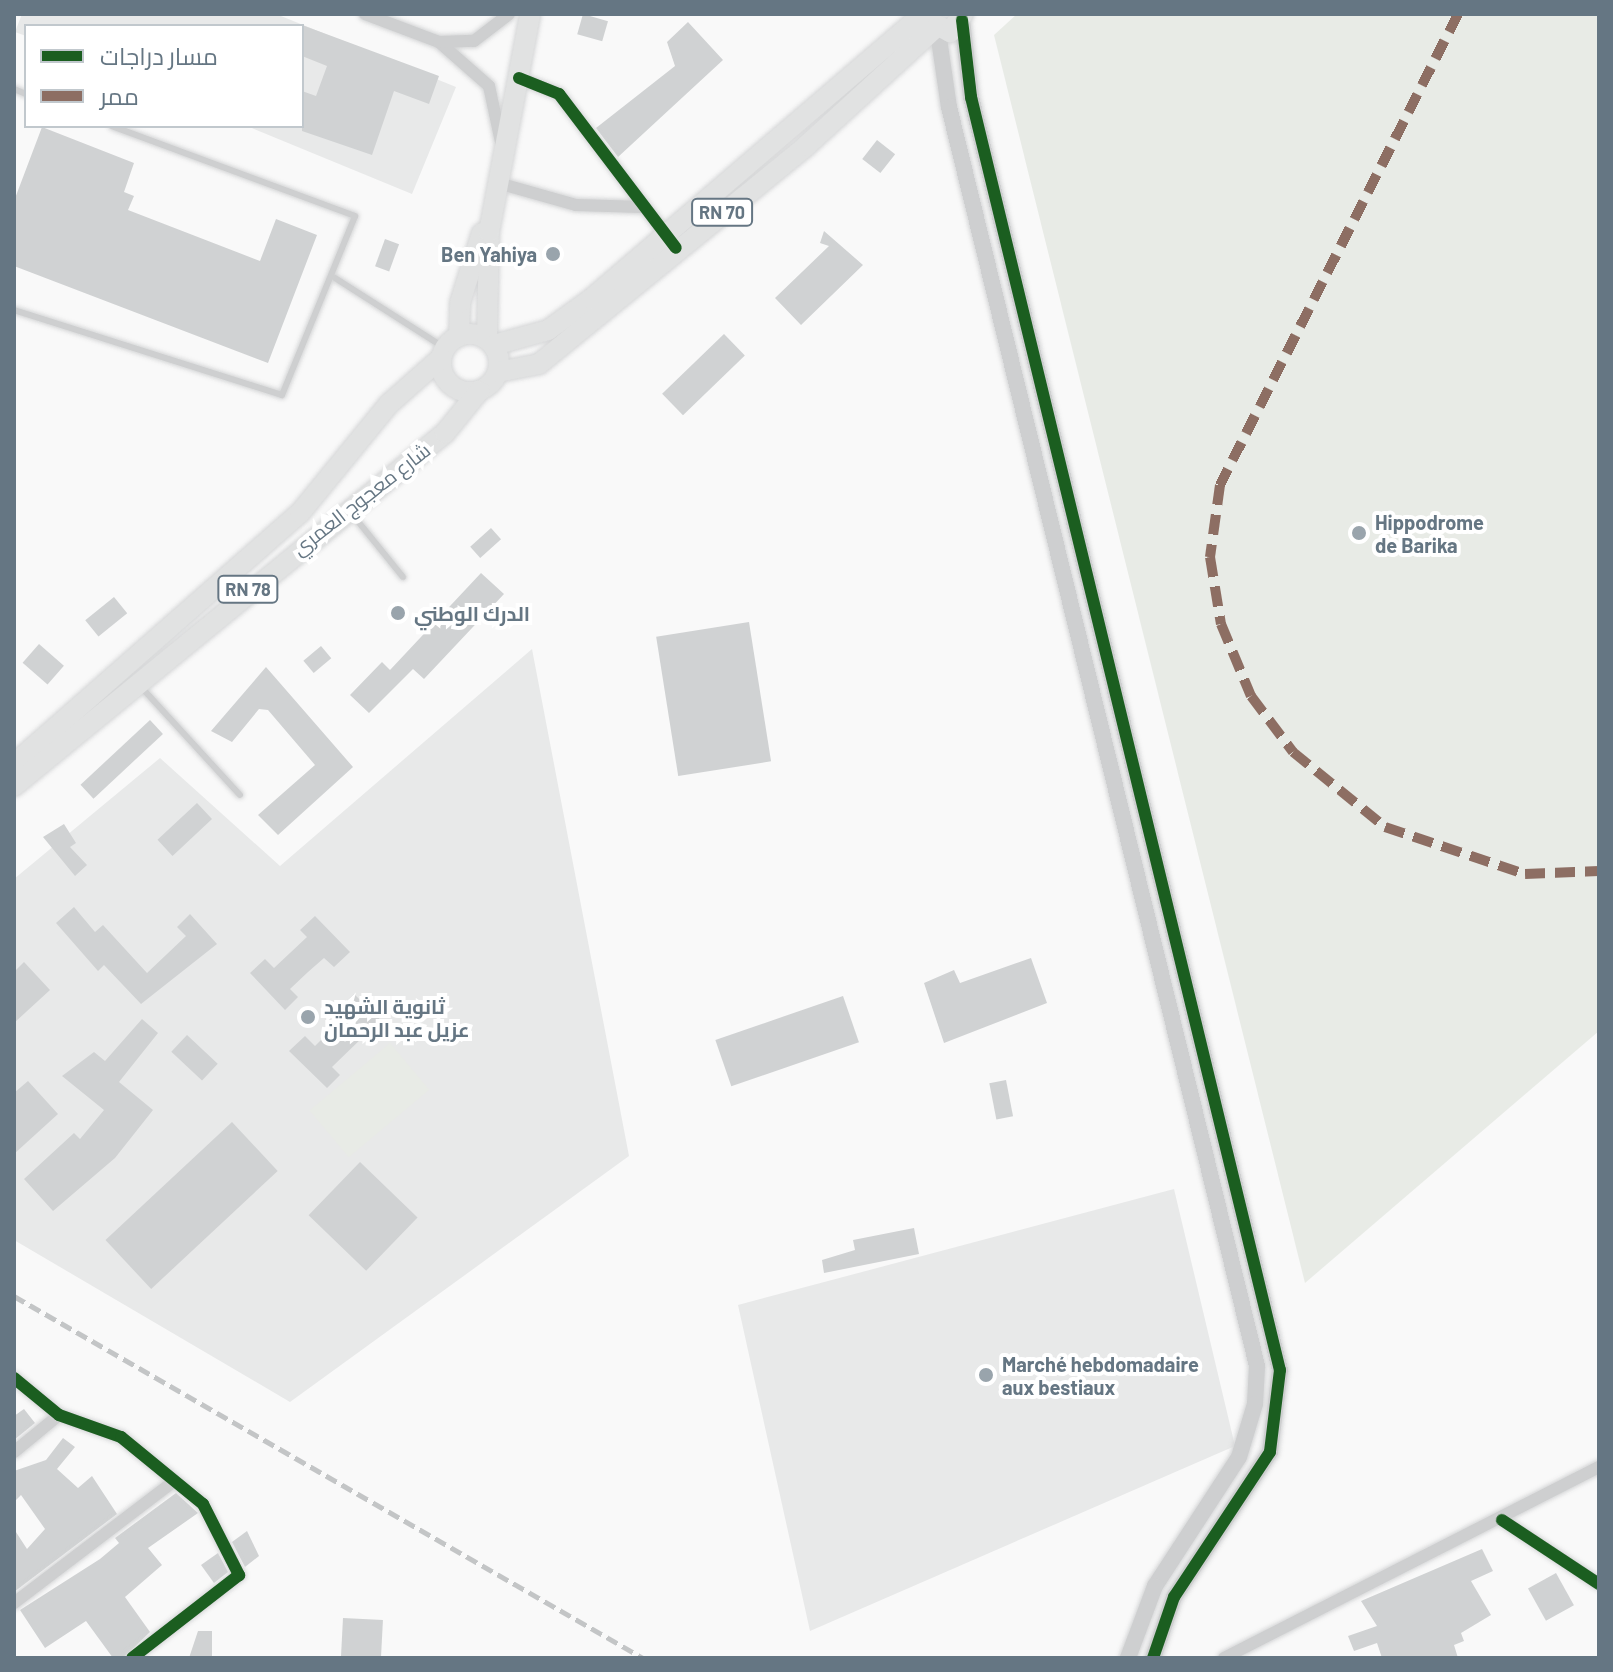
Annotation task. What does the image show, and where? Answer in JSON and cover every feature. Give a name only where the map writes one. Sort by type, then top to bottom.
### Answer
[{"type":"main road","points":[[498,372],[490,342],[498,183],[530,14]]},
{"type":"main road","name":"RN 70","points":[[498,372],[539,364],[671,242],[931,22],[963,16]]},
{"type":"main road","points":[[479,391],[451,385],[448,347],[498,183]]},
{"type":"main road","name":"RN 70","points":[[490,342],[548,330],[671,242]]},
{"type":"main road","points":[[448,347],[490,342]]},
{"type":"main road","name":"شارع معجوج العمري","points":[[14,764],[300,513],[389,404],[448,347]]},
{"type":"main road","name":"شارع معجوج العمري","points":[[14,786],[347,508],[445,433],[498,372]]},
{"type":"street","points":[[365,14],[439,42],[489,86],[503,149]]},
{"type":"street","points":[[439,42],[474,41],[509,14]]},
{"type":"street","points":[[963,16],[971,97],[1280,1370],[1270,1452],[1174,1597],[1153,1658]]},
{"type":"street","points":[[931,22],[956,138],[1257,1366],[1255,1404],[1239,1457],[1155,1586],[1128,1658]]},
{"type":"street","points":[[519,78],[559,94],[671,242]]},
{"type":"street","points":[[498,183],[576,205],[642,207]]},
{"type":"street","points":[[14,1378],[59,1415],[121,1437],[203,1504],[239,1575],[132,1658]]},
{"type":"street","points":[[14,1452],[59,1415]]},
{"type":"street","points":[[1224,1658],[1502,1520],[1599,1467]]},
{"type":"street","points":[[14,1603],[174,1481]]},
{"type":"street","points":[[1502,1520],[1599,1584]]},
{"type":"lane","points":[[14,310],[282,395],[335,278],[355,216],[117,128]]},
{"type":"lane","points":[[335,278],[448,347]]},
{"type":"lane","points":[[347,508],[403,577]]},
{"type":"lane","points":[[137,682],[240,795]]},
{"type":"shaded area","points":[[22,14],[276,14],[301,24],[24,24],[24,35],[15,32]]},
{"type":"shaded area","name":"Hippodrome de Barika","points":[[1017,14],[1599,14],[1599,1031],[1305,1283],[994,35]]},
{"type":"shaded area","points":[[304,25],[456,87],[412,194],[252,128],[304,128]]},
{"type":"shaded area","name":"ثانوية الشهيد عزيل عبد الرحمان","points":[[532,649],[629,1156],[290,1402],[14,1240],[14,879],[160,758],[280,866]]},
{"type":"shaded area","points":[[390,1043],[429,1090],[349,1157],[310,1110]]},
{"type":"shaded area","name":"Marché hebdomadaire aux bestiaux","points":[[1174,1189],[1235,1446],[810,1631],[738,1305]]},
{"type":"building","points":[[583,14],[608,21],[602,41],[577,34]]},
{"type":"building","points":[[688,22],[723,60],[618,157],[596,128],[675,66],[667,42]]},
{"type":"building","points":[[304,26],[439,76],[429,104],[394,91],[372,155],[302,131],[304,92],[316,96],[327,66],[304,57]]},
{"type":"building","points":[[42,128],[45,128],[134,163],[124,192],[134,196],[128,210],[260,261],[276,219],[317,235],[268,363],[14,266],[14,201]]},
{"type":"building","points":[[877,140],[895,154],[880,173],[862,159]]},
{"type":"building","points":[[824,231],[863,265],[801,325],[775,298],[829,246],[820,243]]},
{"type":"building","points":[[385,239],[399,244],[389,271],[375,266]]},
{"type":"building","points":[[724,334],[745,356],[683,415],[662,394]]},
{"type":"building","points":[[491,528],[501,539],[480,558],[470,547]]},
{"type":"building","points":[[481,573],[504,594],[424,679],[413,669],[369,713],[350,695],[382,662],[390,670]]},
{"type":"building","points":[[114,597],[127,613],[98,637],[85,620]]},
{"type":"building","points":[[749,622],[771,761],[678,776],[656,637]]},
{"type":"building","points":[[39,644],[64,666],[48,685],[23,663]]},
{"type":"building","points":[[321,646],[331,658],[314,673],[303,661]]},
{"type":"building","points":[[266,667],[353,767],[278,835],[258,815],[315,765],[268,710],[259,709],[232,742],[211,731]]},
{"type":"building","points":[[150,720],[163,734],[93,799],[81,785]]},
{"type":"building","points":[[197,803],[212,819],[173,856],[158,840]]},
{"type":"building","points":[[64,824],[76,843],[70,847],[87,865],[75,876],[43,837]]},
{"type":"building","points":[[74,907],[95,932],[103,925],[147,973],[186,936],[177,927],[190,914],[217,944],[141,1004],[104,965],[98,971],[56,923]]},
{"type":"building","points":[[315,916],[350,952],[334,967],[324,958],[308,972],[290,989],[298,997],[285,1010],[250,973],[265,959],[274,968],[307,937],[300,930]]},
{"type":"building","points":[[1031,958],[1047,1003],[944,1043],[924,983],[954,970],[960,983]]},
{"type":"building","points":[[24,962],[50,990],[14,1023],[14,972]]},
{"type":"building","points":[[354,994],[391,1030],[375,1045],[365,1035],[332,1067],[340,1075],[327,1088],[289,1051],[305,1036],[315,1046],[346,1015],[339,1008]]},
{"type":"building","points":[[843,996],[859,1042],[731,1086],[715,1040]]},
{"type":"building","points":[[142,1019],[158,1033],[119,1082],[153,1110],[115,1158],[53,1211],[24,1179],[74,1133],[80,1139],[104,1110],[62,1076],[94,1052],[105,1061]]},
{"type":"building","points":[[187,1035],[218,1064],[202,1080],[171,1052]]},
{"type":"building","points":[[1006,1080],[1013,1116],[996,1120],[989,1083]]},
{"type":"building","points":[[28,1081],[58,1114],[14,1154],[14,1093]]},
{"type":"building","points":[[232,1122],[278,1171],[151,1289],[105,1240]]},
{"type":"building","points":[[360,1162],[418,1218],[366,1271],[309,1215]]},
{"type":"building","points":[[914,1228],[919,1254],[824,1273],[822,1260],[855,1250],[853,1240]]},
{"type":"building","points":[[24,1409],[35,1423],[14,1440],[14,1416]]},
{"type":"building","points":[[63,1438],[75,1447],[57,1469],[78,1488],[92,1476],[117,1514],[14,1592],[14,1529],[27,1549],[45,1529],[21,1495],[14,1502],[14,1471],[46,1460]]},
{"type":"building","points":[[176,1493],[198,1513],[148,1548],[162,1565],[125,1597],[150,1632],[123,1658],[113,1658],[86,1621],[45,1648],[20,1610],[100,1559],[119,1543],[115,1538]]},
{"type":"building","points":[[247,1531],[259,1556],[245,1567],[232,1542]]},
{"type":"building","points":[[1482,1549],[1493,1571],[1471,1581],[1491,1615],[1461,1633],[1464,1641],[1454,1645],[1458,1658],[1382,1658],[1377,1643],[1354,1651],[1348,1636],[1377,1626],[1361,1601]]},
{"type":"building","points":[[218,1553],[228,1572],[214,1583],[201,1565]]},
{"type":"building","points":[[1556,1573],[1574,1605],[1546,1621],[1528,1589]]},
{"type":"building","points":[[343,1618],[383,1620],[381,1658],[341,1658]]},
{"type":"building","points":[[198,1631],[212,1631],[212,1658],[189,1658]]},
{"type":"railway","points":[[14,1296],[643,1658]]},
{"type":"marked path","points":[[1458,14],[1220,485],[1210,557],[1221,624],[1251,696],[1293,752],[1385,827],[1525,874],[1599,871]]},
{"type":"cycle path","points":[[962,20],[971,97],[1280,1370],[1270,1452],[1174,1597],[1153,1658]]},
{"type":"cycle path","points":[[519,78],[559,94],[676,248]]},
{"type":"cycle path","points":[[14,1378],[59,1415],[121,1437],[203,1504],[239,1575],[132,1658]]},
{"type":"cycle path","points":[[1502,1520],[1599,1584]]},
{"type":"place","name":"Ben Yahiya","points":[[553,254]]},
{"type":"place","name":"Hippodrome de Barika","points":[[1359,533]]},
{"type":"place","name":"الدرك الوطني","points":[[398,613]]},
{"type":"place","name":"ثانوية الشهيد عزيل عبد الرحمان","points":[[308,1017]]},
{"type":"place","name":"Marché hebdomadaire aux bestiaux","points":[[986,1375]]}]
